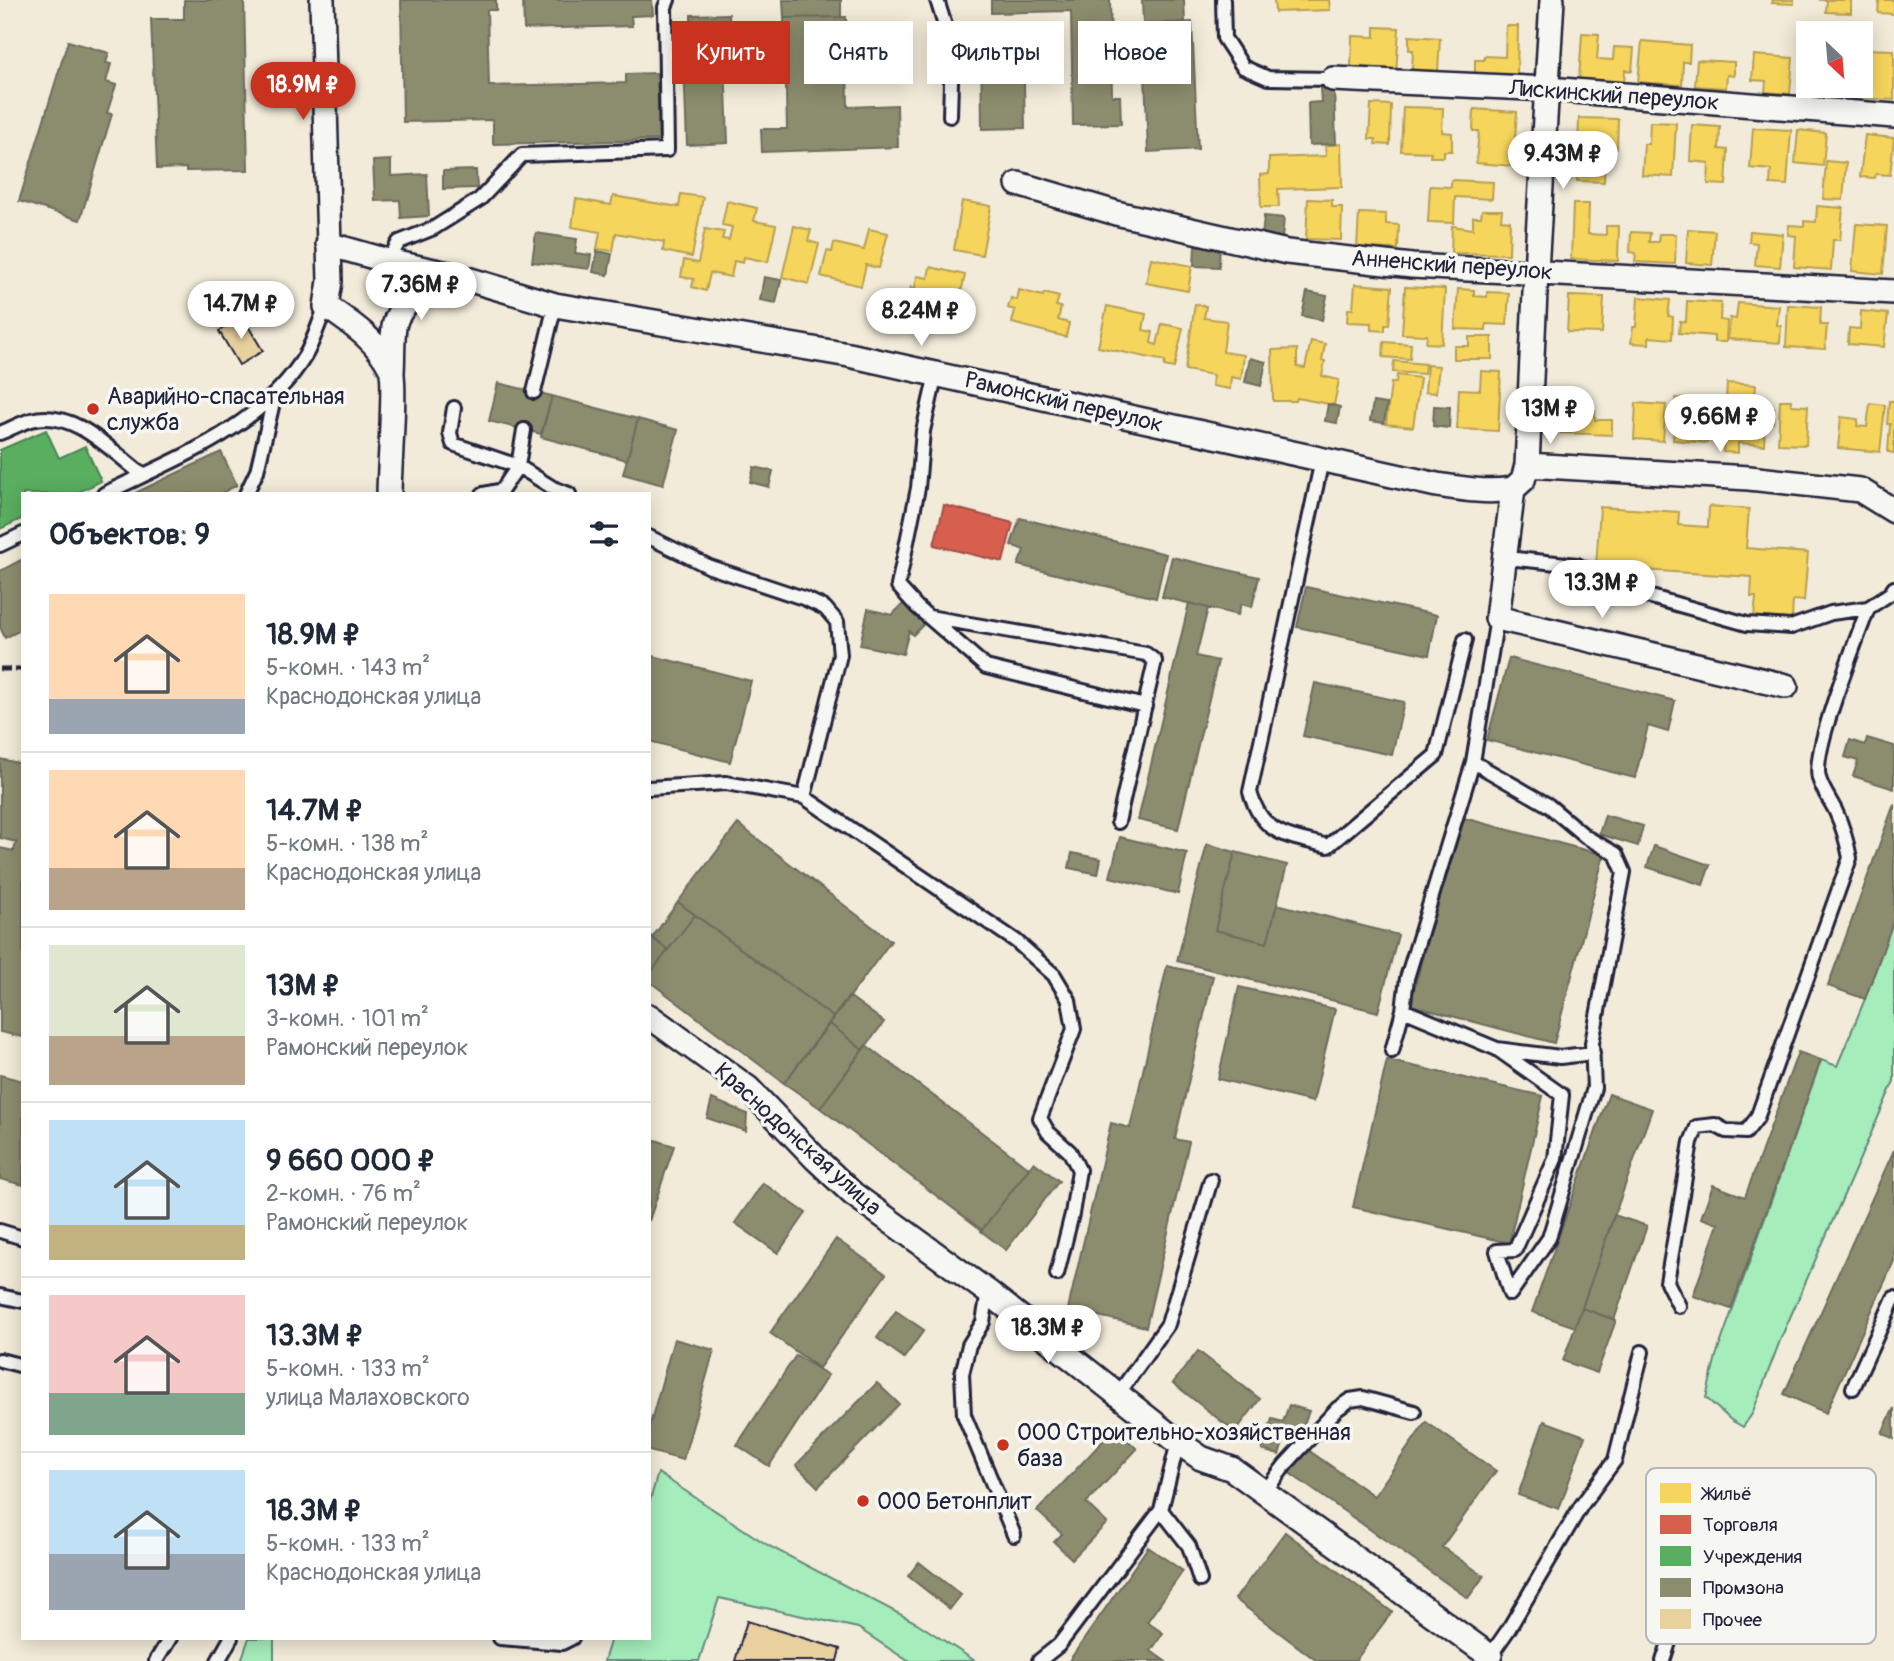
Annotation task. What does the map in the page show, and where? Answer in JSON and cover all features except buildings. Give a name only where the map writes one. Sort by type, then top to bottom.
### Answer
[{"type":"street","points":[[322,0],[330,281],[326,306],[359,328],[376,345],[392,372]]},
{"type":"street","points":[[1552,0],[1527,466],[1522,480],[1513,489],[1497,618],[1786,686]]},
{"type":"street","name":"Лискинский переулок","points":[[1333,79],[1548,89],[1894,116]]},
{"type":"street","name":"Анненский переулок","points":[[1018,184],[1116,213],[1287,252],[1412,266],[1894,292]]},
{"type":"street","name":"Рамонский переулок","points":[[328,244],[457,276],[555,305],[849,355],[1437,485],[1477,491],[1513,489]]},
{"type":"street","points":[[388,492],[395,324],[405,305],[424,290],[457,276]]},
{"type":"street","points":[[1527,466],[1749,478],[1860,490],[1894,511]]},
{"type":"street","name":"Краснодонская улица","points":[[651,1017],[748,1088],[853,1194],[988,1292],[1178,1442],[1201,1458],[1232,1469],[1265,1491],[1494,1658]]},
{"type":"lane","points":[[388,261],[400,242],[434,228],[480,199],[522,155],[667,150],[665,7],[668,0]]},
{"type":"lane","points":[[937,0],[952,48],[950,116]]},
{"type":"lane","points":[[1223,0],[1224,38],[1243,67],[1268,78],[1333,79]]},
{"type":"lane","points":[[534,392],[555,305]]},
{"type":"lane","points":[[108,492],[232,430],[275,394],[306,355],[326,306]]},
{"type":"lane","points":[[936,374],[923,431],[918,488],[898,586],[928,617],[986,667],[1145,706]]},
{"type":"lane","points":[[247,492],[257,471],[275,394]]},
{"type":"lane","points":[[454,408],[450,433],[453,444],[518,466],[564,492]]},
{"type":"lane","points":[[0,433],[34,419],[65,421],[94,435],[142,475]]},
{"type":"lane","points":[[492,492],[502,490],[518,466],[524,430]]},
{"type":"lane","points":[[1322,460],[1250,792],[1256,811],[1278,833],[1328,846],[1436,755],[1465,640]]},
{"type":"lane","points":[[0,545],[21,535]]},
{"type":"lane","points":[[651,538],[710,567],[825,608],[837,622],[840,655],[804,797]]},
{"type":"lane","points":[[1506,558],[1577,565],[1619,588],[1747,624],[1791,627],[1831,613],[1868,608],[1891,593],[1894,588]]},
{"type":"lane","points":[[1679,1306],[1667,1282],[1691,1142],[1697,1127],[1715,1125],[1726,1131],[1746,1132],[1757,1118],[1850,858],[1841,825],[1818,777],[1819,755],[1825,729],[1868,608]]},
{"type":"lane","points":[[928,617],[1146,654],[1155,661],[1118,822]]},
{"type":"lane","points":[[1392,1051],[1403,1010],[1407,978],[1473,762],[1497,618]]},
{"type":"lane","points":[[1403,1010],[1497,1049],[1562,1095],[1555,1159],[1542,1191],[1515,1250],[1497,1251],[1510,1294],[1549,1238],[1594,1088],[1592,1043],[1624,872],[1616,854],[1586,837],[1548,805],[1473,762]]},
{"type":"lane","points":[[651,788],[726,783],[804,797],[1016,941],[1054,975],[1069,1000],[1074,1029],[1040,1118],[1048,1132],[1070,1152],[1079,1170],[1073,1214],[1057,1274]]},
{"type":"lane","points":[[1497,1049],[1560,1057],[1593,1053]]},
{"type":"lane","points":[[1119,1393],[1168,1324],[1211,1180]]},
{"type":"lane","points":[[0,1231],[21,1237]]},
{"type":"lane","points":[[988,1292],[983,1322],[969,1345],[962,1374],[964,1415],[1014,1535]]},
{"type":"lane","points":[[0,1296],[21,1301]]},
{"type":"lane","points":[[1853,1388],[1894,1298]]},
{"type":"lane","points":[[1494,1658],[1581,1506],[1615,1460],[1642,1352]]},
{"type":"lane","points":[[0,1360],[21,1365]]},
{"type":"lane","points":[[1265,1491],[1311,1436],[1337,1409],[1348,1402],[1363,1398],[1414,1412]]},
{"type":"lane","points":[[1039,1661],[1059,1645],[1161,1510],[1178,1442]]},
{"type":"lane","points":[[1161,1510],[1189,1546],[1200,1580]]},
{"type":"lane","points":[[156,1661],[169,1640]]},
{"type":"lane","points":[[218,1661],[229,1640]]},
{"type":"lane","points":[[525,1640],[562,1643],[568,1640]]},
{"type":"lane","points":[[1663,1661],[1668,1644]]},
{"type":"green space","points":[[1894,919],[1894,1081],[1781,1338],[1752,1414],[1743,1427],[1706,1398],[1716,1356],[1821,1060],[1837,1066]]},
{"type":"green space","points":[[658,1473],[769,1546],[917,1623],[975,1661],[908,1661],[858,1628],[719,1598],[699,1661],[604,1661],[610,1640],[651,1640],[651,1497]]},
{"type":"green space","points":[[248,1640],[274,1640],[274,1661],[241,1661]]},
{"type":"railway","points":[[0,669],[21,669]]},
{"type":"place","name":"Аварийно-спасательная служба","points":[[93,409]]},
{"type":"place","name":"ООО Строительно-хозяйственная база","points":[[1003,1445]]},
{"type":"place","name":"ООО Бетонплит","points":[[863,1501]]}]
